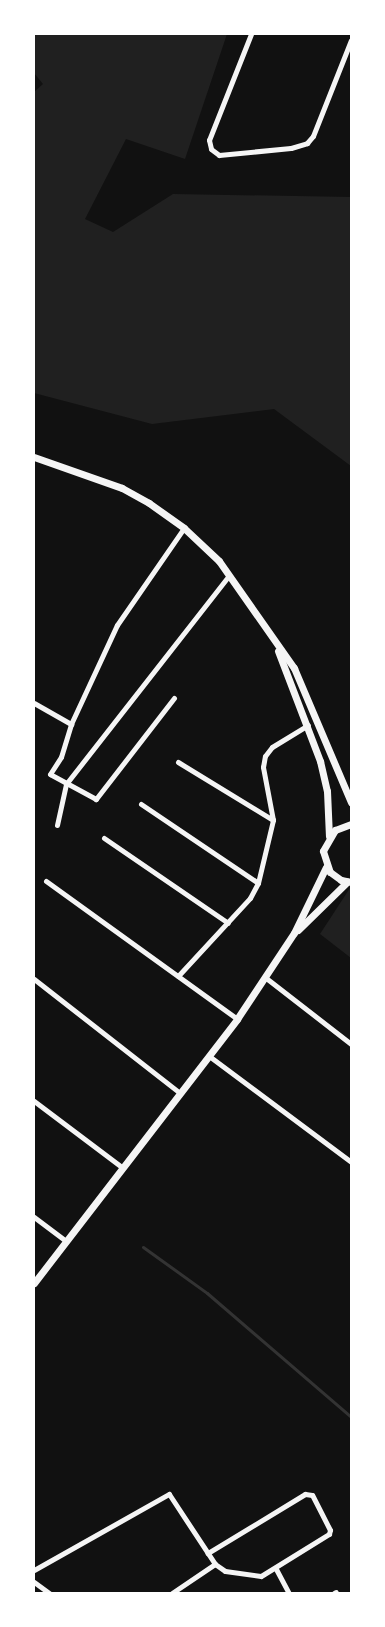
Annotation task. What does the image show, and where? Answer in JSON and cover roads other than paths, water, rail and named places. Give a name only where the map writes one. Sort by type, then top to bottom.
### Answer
[{"type":"street","points":[[251,34],[208,143],[212,150],[226,156],[300,146],[313,136],[351,40]]},
{"type":"street","points":[[34,457],[122,488],[149,503],[184,528],[229,575],[305,690],[351,802]]},
{"type":"street","points":[[174,698],[96,799],[50,774],[61,757],[71,724],[118,625],[184,528]]},
{"type":"street","points":[[57,825],[66,784],[229,575]]},
{"type":"street","points":[[275,644],[308,724],[326,791],[329,836]]},
{"type":"street","points":[[34,703],[71,724]]},
{"type":"street","points":[[178,976],[228,923],[258,883],[273,820],[263,767],[265,756],[272,747],[308,724]]},
{"type":"street","points":[[178,762],[273,820]]},
{"type":"street","points":[[141,804],[258,883]]},
{"type":"street","points":[[294,933],[349,882],[335,877],[326,867],[323,851],[329,836],[335,830],[351,824]]},
{"type":"street","points":[[104,838],[228,923]]},
{"type":"street","points":[[34,1284],[209,1056],[266,978],[294,933],[326,867]]},
{"type":"street","points":[[46,881],[237,1019]]},
{"type":"street","points":[[266,978],[351,1044]]},
{"type":"street","points":[[34,979],[180,1093]]},
{"type":"street","points":[[209,1056],[351,1162]]},
{"type":"street","points":[[34,1101],[123,1168]]},
{"type":"street","points":[[34,1217],[66,1241]]},
{"type":"street","points":[[34,1570],[169,1494],[173,1495],[208,1553],[215,1564],[225,1571],[260,1576],[276,1569],[329,1534],[330,1530],[312,1495],[305,1494],[208,1553]]},
{"type":"street","points":[[172,1593],[215,1564]]},
{"type":"street","points":[[276,1569],[289,1593]]},
{"type":"street","points":[[34,1582],[49,1593]]},
{"type":"waterway","points":[[143,1247],[207,1293],[351,1417]]}]
